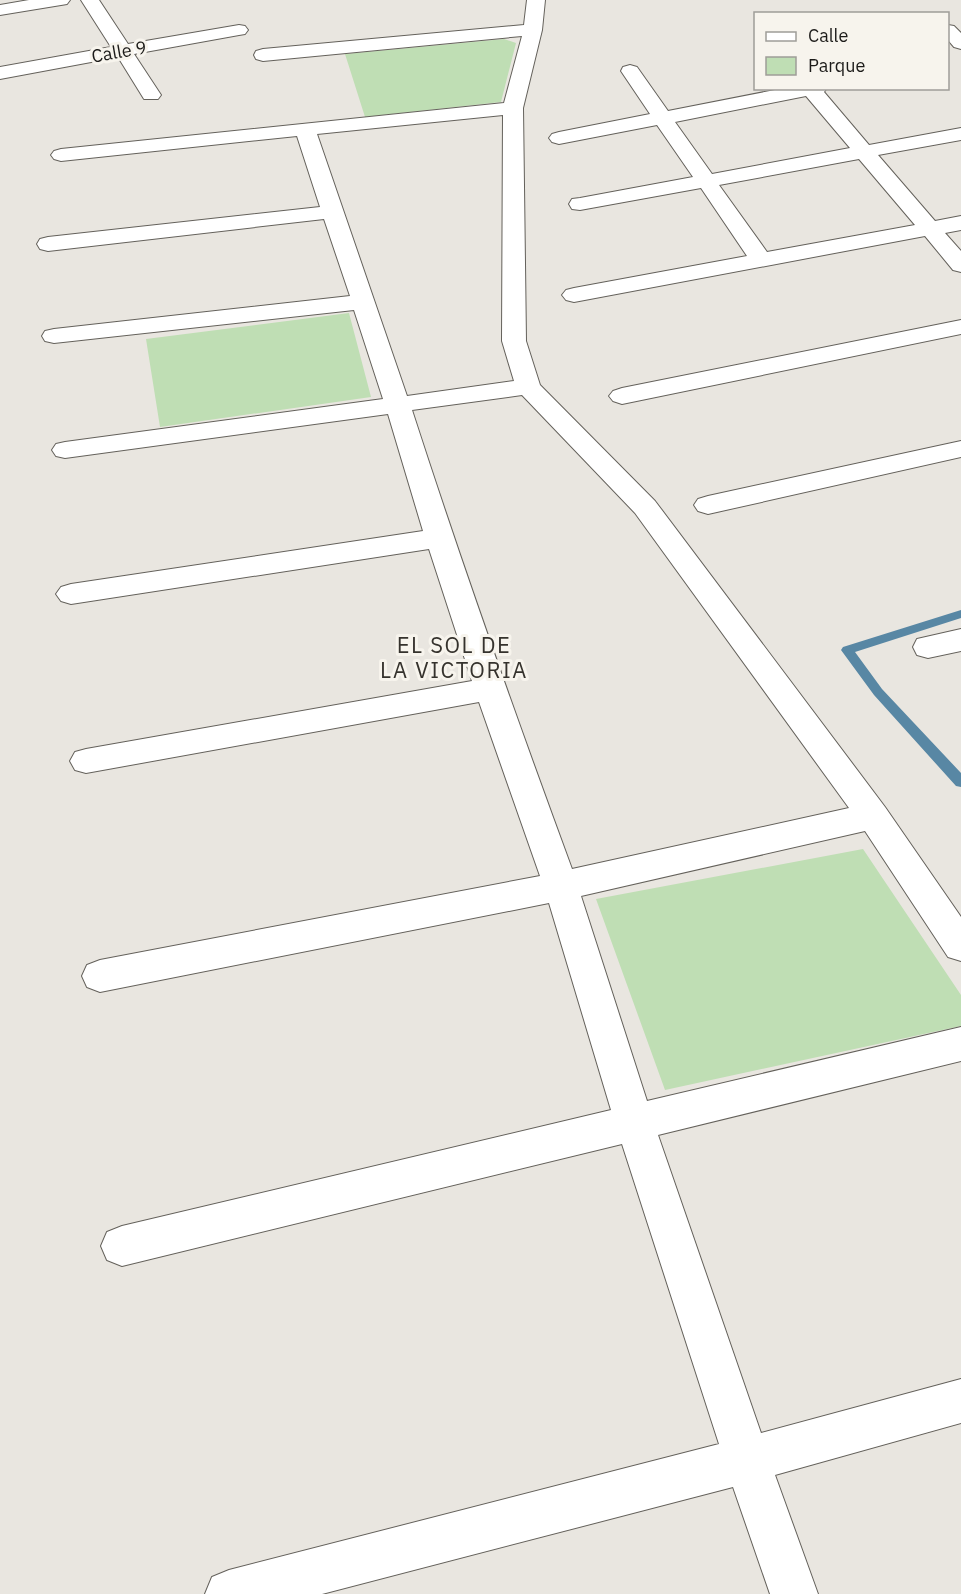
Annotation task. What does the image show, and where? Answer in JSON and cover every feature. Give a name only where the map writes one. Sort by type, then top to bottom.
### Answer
[{"type":"street","points":[[0,10],[61,0]]},
{"type":"street","points":[[90,0],[151,95]]},
{"type":"street","points":[[536,0],[533,30],[513,108],[514,341],[528,387],[645,507],[873,816],[961,946]]},
{"type":"street","name":"Calle 9","points":[[0,73],[239,30]]},
{"type":"street","points":[[263,55],[533,30]]},
{"type":"street","points":[[949,31],[961,43]]},
{"type":"street","points":[[630,71],[762,260]]},
{"type":"street","points":[[559,138],[808,90]]},
{"type":"street","points":[[814,90],[961,265]]},
{"type":"street","points":[[61,155],[513,108]]},
{"type":"street","points":[[305,130],[398,405],[439,538],[490,689],[561,886],[634,1122],[794,1594]]},
{"type":"street","points":[[580,204],[961,134]]},
{"type":"street","points":[[48,243],[332,212]]},
{"type":"street","points":[[574,295],[961,222]]},
{"type":"street","points":[[54,336],[362,302]]},
{"type":"street","points":[[622,396],[961,327]]},
{"type":"street","points":[[65,450],[528,387]]},
{"type":"street","points":[[708,505],[961,449]]},
{"type":"street","points":[[71,594],[439,538]]},
{"type":"street","points":[[928,647],[961,640]]},
{"type":"street","points":[[86,761],[490,689]]},
{"type":"street","points":[[100,976],[561,886],[873,816]]},
{"type":"street","points":[[122,1246],[961,1044]]},
{"type":"street","points":[[229,1594],[747,1460],[961,1401]]},
{"type":"green space","points":[[504,39],[516,43],[501,102],[365,117],[345,54]]},
{"type":"green space","points":[[349,313],[371,397],[160,427],[146,339]]},
{"type":"green space","points":[[863,849],[961,995],[961,1026],[665,1090],[596,899]]},
{"type":"waterway","points":[[961,614],[847,650],[878,692],[961,782]]},
{"type":"district","name":"EL SOL DE LA VICTORIA","points":[[454,658]]}]
